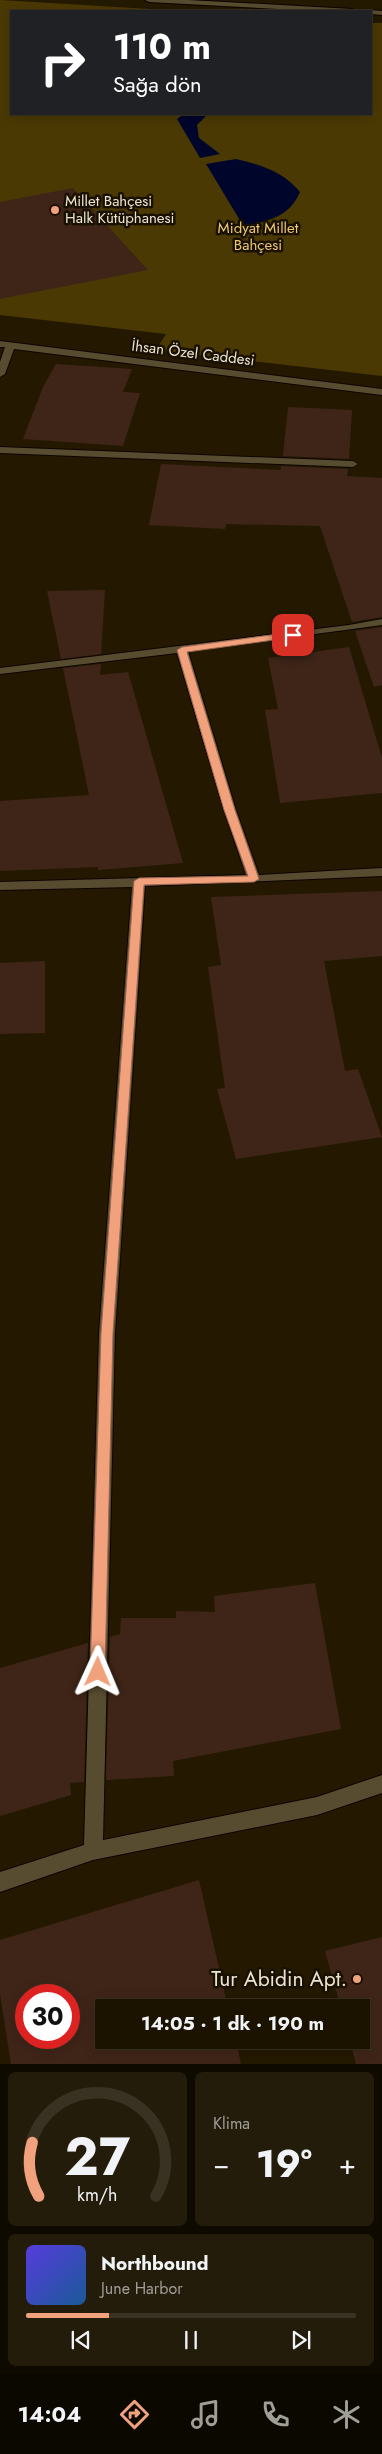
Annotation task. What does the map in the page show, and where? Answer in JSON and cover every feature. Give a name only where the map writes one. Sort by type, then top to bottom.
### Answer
[{"type":"street","points":[[149,0],[334,10]]},
{"type":"street","name":"İhsan Özel Caddesi","points":[[0,344],[382,392]]},
{"type":"street","points":[[0,374],[11,345]]},
{"type":"street","points":[[0,450],[353,464]]},
{"type":"street","points":[[0,670],[182,650],[382,622]]},
{"type":"street","points":[[182,650],[230,810],[254,879]]},
{"type":"street","points":[[0,886],[254,879],[382,872]]},
{"type":"street","points":[[93,1851],[107,1333],[139,881]]},
{"type":"street","points":[[0,1882],[93,1851],[317,1806],[382,1784]]},
{"type":"green space","name":"Midyat Millet Bahçesi","points":[[0,0],[167,10],[10,10],[10,115],[372,115],[372,23],[382,23],[382,376],[156,350],[166,334],[0,315]]},
{"type":"water","points":[[183,115],[207,115],[197,125],[199,138],[220,154],[200,158],[177,119]]},
{"type":"water","points":[[236,159],[279,174],[300,192],[295,201],[284,213],[277,217],[244,227],[206,164]]},
{"type":"building","points":[[73,188],[148,270],[0,299],[0,202]]},
{"type":"building","points":[[56,364],[132,369],[123,392],[140,393],[123,446],[23,439],[43,387]]},
{"type":"building","points":[[288,407],[352,410],[349,459],[283,456]]},
{"type":"building","points":[[161,464],[281,470],[281,466],[348,469],[347,476],[382,478],[382,617],[352,622],[320,526],[226,524],[225,529],[149,525]]},
{"type":"building","points":[[105,590],[101,654],[61,659],[47,591]]},
{"type":"building","points":[[382,627],[382,685],[374,687],[355,631]]},
{"type":"building","points":[[349,647],[382,758],[382,793],[280,803],[265,710],[278,709],[268,658]]},
{"type":"building","points":[[101,664],[100,675],[128,672],[183,863],[98,870],[98,867],[0,871],[0,801],[89,795],[63,668]]},
{"type":"building","points":[[382,891],[382,956],[324,961],[345,1071],[358,1069],[382,1137],[236,1159],[217,1089],[225,1088],[208,967],[221,965],[211,897]]},
{"type":"building","points":[[45,961],[45,1033],[0,1034],[0,963]]},
{"type":"building","points":[[315,1583],[341,1729],[173,1761],[174,1776],[106,1780],[110,1637],[120,1634],[121,1618],[176,1618],[176,1611],[215,1612],[214,1596]]},
{"type":"building","points":[[88,1643],[84,1782],[70,1783],[71,1795],[0,1816],[0,1668]]},
{"type":"building","points":[[199,1880],[226,1999],[95,1999],[95,2049],[238,2049],[241,2064],[11,2064],[0,1994],[0,1940]]},
{"type":"building","name":"Tur Abidin Apt.","points":[[382,1937],[382,2064],[356,2064],[352,2049],[370,2049],[370,1999],[338,1999],[325,1951]]},
{"type":"place","name":"Millet Bahçesi Halk Kütüphanesi","points":[[55,210]]},
{"type":"place","name":"Tur Abidin Apt.","points":[[357,1979]]},
{"type":"route","points":[[98,1672],[107,1333],[139,881],[254,879],[230,810],[182,650],[293,635]]}]
